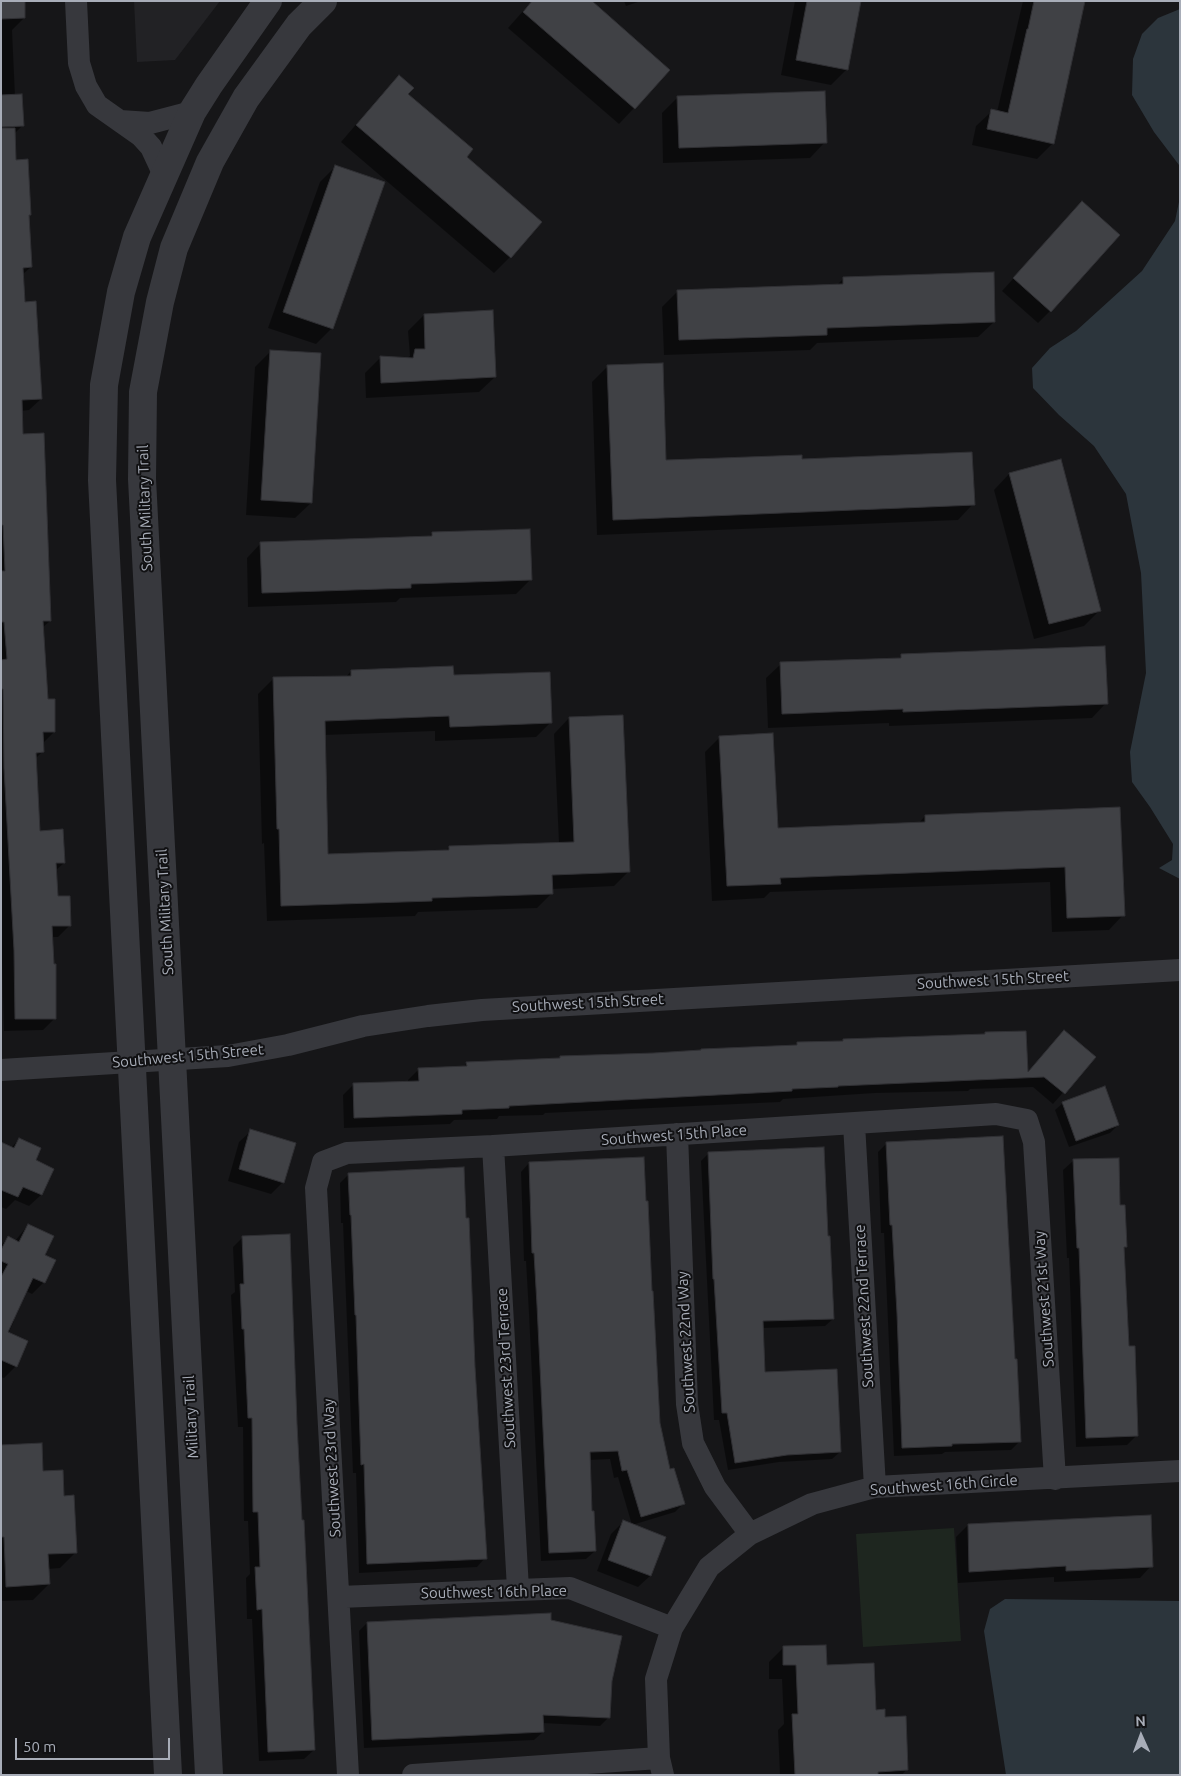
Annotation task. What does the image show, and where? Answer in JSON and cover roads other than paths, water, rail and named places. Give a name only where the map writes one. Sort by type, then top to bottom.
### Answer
[{"type":"street","points":[[76,1],[79,63],[86,86],[97,105],[141,136],[151,147],[164,175]]},
{"type":"street","points":[[168,1775],[103,490],[104,385],[121,292],[136,237],[192,112],[268,1]]},
{"type":"street","name":"South Military Trail","points":[[172,1060],[142,479],[143,392],[160,302],[174,248],[210,162],[246,98],[299,25],[322,1]]},
{"type":"street","points":[[120,122],[150,122],[192,112]]},
{"type":"street","name":"Southwest 15th Street","points":[[1,1070],[228,1056],[288,1045],[363,1026],[482,1010],[1180,970]]},
{"type":"street","name":"Military Trail","points":[[172,1060],[209,1775]]},
{"type":"street","name":"Southwest 15th Place","points":[[323,1162],[347,1153],[493,1146],[996,1114],[1027,1120]]},
{"type":"street","name":"Southwest 21st Way","points":[[1027,1120],[1034,1142],[1055,1478]]},
{"type":"street","name":"Southwest 22nd Terrace","points":[[854,1124],[875,1487]]},
{"type":"street","name":"Southwest 22nd Way","points":[[677,1134],[687,1404],[693,1443],[715,1487],[750,1534]]},
{"type":"street","name":"Southwest 23rd Terrace","points":[[493,1146],[518,1589]]},
{"type":"street","name":"Southwest 23rd Way","points":[[323,1162],[316,1188],[348,1775]]},
{"type":"street","name":"Southwest 16th Circle","points":[[661,1766],[656,1679],[672,1628],[709,1567],[750,1534],[812,1504],[875,1487],[1180,1470]]},
{"type":"street","name":"Southwest 16th Place","points":[[339,1597],[570,1588],[672,1628]]},
{"type":"street","points":[[413,1775],[661,1766]]}]
